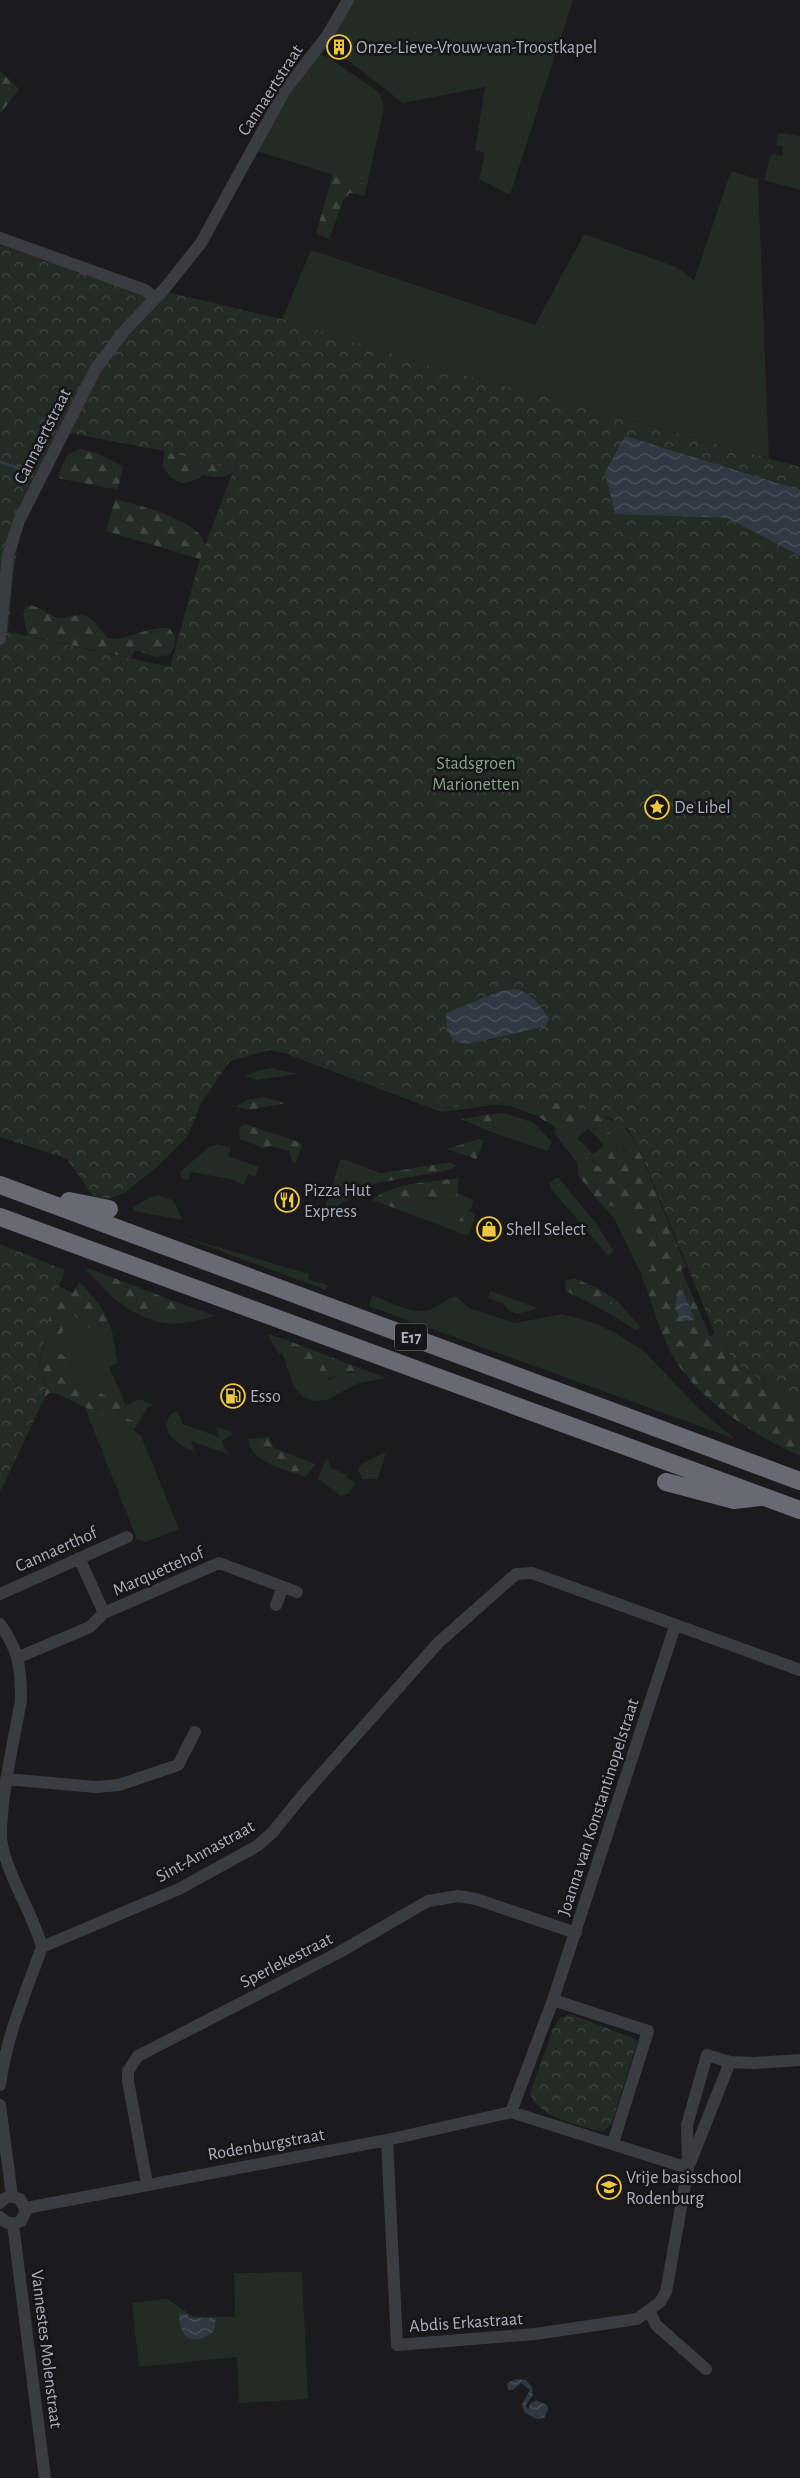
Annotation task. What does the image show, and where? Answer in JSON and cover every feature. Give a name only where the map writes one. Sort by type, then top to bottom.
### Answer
[{"type":"highway","name":"E17","points":[[0,1185],[800,1481]]},
{"type":"highway","points":[[22,1192],[109,1208]]},
{"type":"highway","name":"E17","points":[[0,1217],[800,1510]]},
{"type":"highway","points":[[783,1460],[800,1481]]},
{"type":"highway","points":[[666,1482],[734,1500],[763,1497]]},
{"type":"street","name":"Cannaertstraat","points":[[0,639],[8,555],[19,521],[96,368],[201,243],[286,90],[326,36],[348,0]]},
{"type":"street","points":[[0,238],[145,290],[155,298]]},
{"type":"street","name":"Cannaerthof","points":[[0,1594],[127,1537]]},
{"type":"street","name":"Marquettehof","points":[[80,1558],[104,1613]]},
{"type":"street","name":"Marquettehof","points":[[19,1657],[90,1627],[104,1613],[219,1564],[297,1592]]},
{"type":"street","name":"Sint-Annastraat","points":[[42,1947],[179,1889],[258,1846],[272,1833],[302,1796],[438,1643],[516,1574],[532,1573],[675,1626]]},
{"type":"street","points":[[276,1605],[284,1587]]},
{"type":"street","points":[[0,1624],[19,1657],[21,1700],[0,1812],[2,1840],[9,1866],[38,1931],[42,1947],[16,2019],[3,2064],[0,2085]]},
{"type":"street","points":[[675,1626],[800,1670]]},
{"type":"street","name":"Joanna van Konstantinopelstraat","points":[[512,2112],[576,1933],[675,1626]]},
{"type":"street","points":[[6,1779],[96,1787],[119,1785],[178,1765],[195,1732]]},
{"type":"street","name":"Sperlekestraat","points":[[147,2184],[128,2081],[128,2071],[138,2056],[338,1953],[428,1901],[458,1896],[476,1899],[576,1933]]},
{"type":"street","points":[[553,2000],[648,2031],[613,2143]]},
{"type":"street","points":[[706,2369],[656,2325],[650,2312],[660,2302],[666,2292],[688,2168],[687,2125],[707,2055],[730,2062],[754,2063],[800,2060]]},
{"type":"street","points":[[688,2168],[730,2062]]},
{"type":"street","points":[[0,2105],[12,2196]]},
{"type":"street","points":[[512,2112],[688,2168]]},
{"type":"street","name":"Rodenburgstraat","points":[[26,2208],[388,2140],[512,2112]]},
{"type":"street","name":"Abdis Erkastraat","points":[[388,2140],[397,2345],[536,2334],[637,2319],[650,2312]]},
{"type":"street","points":[[0,2203],[12,2196],[20,2198],[26,2208],[25,2216],[21,2221],[13,2224],[7,2223],[0,2217]]},
{"type":"street","name":"Vannestes Molenstraat","points":[[13,2224],[46,2478]]},
{"type":"green space","points":[[353,0],[573,0],[510,195],[479,179],[485,153],[475,150],[485,87],[403,103],[345,58],[345,39],[333,37]]},
{"type":"green space","points":[[321,55],[328,57],[380,93],[384,108],[367,185],[256,151],[281,106],[315,58]]},
{"type":"green space","points":[[0,71],[19,89],[0,114]]},
{"type":"green space","points":[[778,133],[800,136],[800,190],[764,180],[771,154],[782,156],[783,147],[776,145]]},
{"type":"green space","points":[[731,171],[758,179],[769,458],[421,363],[282,319],[311,250],[535,325],[584,234],[676,267],[694,280]]},
{"type":"green space","points":[[333,174],[367,185],[364,196],[350,193],[343,201],[329,239],[316,233]]},
{"type":"green space","name":"Stadsgroen Marionetten","points":[[0,245],[120,287],[136,291],[171,293],[282,319],[421,363],[800,467],[800,1408],[734,1361],[715,1334],[643,1158],[629,1130],[612,1119],[575,1106],[541,1100],[441,1108],[396,1089],[301,1057],[270,1050],[230,1061],[202,1102],[187,1137],[156,1168],[124,1193],[108,1199],[93,1196],[67,1159],[0,1137]],"holes":[[[69,433],[164,451],[236,470],[232,474],[200,559],[170,667],[8,632],[15,560],[20,537],[35,497]]]},
{"type":"green space","points":[[80,449],[99,454],[123,467],[118,490],[57,478],[67,455]]},
{"type":"green space","points":[[164,451],[236,470],[225,476],[203,475],[190,482],[175,481],[163,466]]},
{"type":"green space","points":[[115,499],[168,515],[194,530],[202,538],[205,548],[200,559],[106,531]]},
{"type":"green space","points":[[30,605],[59,618],[78,615],[86,616],[109,639],[117,639],[153,629],[169,628],[175,636],[174,648],[169,655],[156,657],[135,650],[131,658],[28,636],[23,613],[26,606]]},
{"type":"green space","points":[[272,1029],[284,1053],[270,1050],[259,1052]]},
{"type":"green space","points":[[284,1053],[396,1089],[441,1108],[541,1100],[537,1116],[510,1106],[494,1105],[441,1112]]},
{"type":"green space","points":[[271,1068],[297,1074],[257,1080],[245,1076],[259,1070]]},
{"type":"green space","points":[[262,1097],[287,1103],[248,1110],[236,1106],[248,1100]]},
{"type":"green space","points":[[541,1100],[575,1106],[606,1117],[602,1128],[618,1139],[627,1157],[640,1152],[686,1267],[681,1269],[710,1336],[715,1334],[734,1361],[800,1408],[800,1456],[764,1438],[728,1414],[710,1400],[682,1370],[666,1343],[655,1314],[641,1274],[651,1269],[641,1241],[625,1209],[600,1203],[578,1175],[577,1163],[588,1157],[597,1166],[609,1168],[608,1155],[605,1149],[598,1138],[583,1125],[555,1127],[537,1116]]},
{"type":"green space","points":[[504,1113],[534,1123],[552,1142],[547,1151],[491,1132],[494,1129],[491,1114]]},
{"type":"green space","points":[[491,1114],[494,1129],[491,1132],[461,1119]]},
{"type":"green space","points":[[605,1119],[618,1122],[623,1126],[631,1135],[640,1152],[627,1157],[624,1149],[602,1128]]},
{"type":"green space","points":[[245,1124],[299,1142],[302,1145],[296,1163],[292,1162],[289,1151],[271,1146],[263,1148],[240,1139],[239,1127]]},
{"type":"green space","points":[[572,1124],[583,1125],[588,1129],[577,1138],[593,1154],[603,1146],[610,1155],[609,1168],[597,1166],[593,1160],[582,1160],[577,1163],[554,1133],[555,1127]]},
{"type":"green space","points":[[479,1139],[484,1141],[476,1159],[447,1149]]},
{"type":"green space","points":[[218,1144],[231,1148],[228,1156],[259,1167],[255,1177],[248,1174],[244,1185],[230,1179],[190,1172],[189,1180],[182,1179],[181,1171],[209,1147]]},
{"type":"green space","points":[[344,1159],[380,1173],[374,1179],[377,1183],[331,1209],[325,1208],[340,1160]]},
{"type":"green space","points":[[450,1162],[457,1166],[445,1171],[377,1183],[374,1179],[377,1174]]},
{"type":"green space","points":[[459,1178],[457,1200],[417,1199],[397,1209],[372,1200],[381,1194],[402,1186]]},
{"type":"green space","points":[[559,1178],[595,1222],[614,1251],[608,1256],[550,1187],[550,1182]]},
{"type":"green space","points":[[457,1193],[474,1200],[470,1211],[467,1210],[460,1219],[455,1231],[397,1209],[417,1199],[457,1200]]},
{"type":"green space","points":[[159,1195],[174,1201],[182,1220],[134,1211],[134,1207],[150,1197]]},
{"type":"green space","points":[[600,1203],[625,1208],[641,1241],[651,1269],[641,1274],[614,1218]]},
{"type":"green space","points":[[467,1210],[476,1214],[468,1236],[455,1231],[460,1219]]},
{"type":"green space","points":[[174,1234],[309,1274],[308,1279],[328,1285],[326,1290]]},
{"type":"green space","points":[[0,1244],[65,1270],[52,1305],[38,1369],[44,1371],[45,1397],[0,1492]]},
{"type":"green space","points":[[88,1268],[187,1306],[152,1313],[129,1309],[119,1303],[86,1270]]},
{"type":"green space","points":[[574,1278],[597,1288],[616,1300],[603,1310],[566,1291],[565,1281]]},
{"type":"green space","points":[[79,1282],[99,1304],[112,1331],[102,1339],[71,1313],[58,1342],[44,1336],[59,1286],[73,1293]]},
{"type":"green space","points":[[490,1291],[536,1309],[517,1314],[509,1311],[504,1304],[488,1298]]},
{"type":"green space","points":[[372,1295],[401,1307],[417,1311],[432,1309],[456,1296],[469,1308],[515,1323],[562,1314],[591,1322],[616,1333],[644,1351],[699,1409],[735,1439],[369,1306]]},
{"type":"green space","points":[[616,1300],[640,1326],[639,1329],[636,1330],[603,1310]]},
{"type":"green space","points":[[187,1306],[216,1316],[178,1324],[168,1324],[149,1319],[123,1307],[131,1310],[155,1312]]},
{"type":"green space","points":[[71,1313],[102,1339],[112,1331],[118,1363],[109,1367],[126,1405],[140,1399],[154,1405],[148,1407],[138,1423],[118,1414],[121,1404],[74,1379],[71,1373],[70,1357],[43,1349],[44,1336],[58,1342]]},
{"type":"green space","points":[[267,1334],[281,1338],[293,1359],[312,1364],[316,1361],[323,1363],[328,1380],[341,1374],[356,1372],[357,1367],[387,1378],[359,1383],[326,1400],[314,1401],[302,1396],[294,1387],[282,1353],[279,1354]]},
{"type":"green space","points":[[281,1338],[357,1367],[356,1372],[351,1371],[322,1380],[318,1375],[323,1363],[316,1361],[306,1372],[293,1359]]},
{"type":"green space","points":[[43,1349],[70,1357],[71,1373],[74,1379],[121,1404],[118,1414],[138,1423],[134,1430],[57,1394],[49,1393],[45,1397],[44,1372],[38,1370]]},
{"type":"green space","points":[[84,1406],[134,1430],[141,1436],[179,1529],[146,1542],[137,1539]]},
{"type":"green space","points":[[173,1412],[178,1412],[183,1424],[219,1437],[216,1427],[234,1433],[222,1441],[228,1454],[191,1441],[195,1452],[176,1441],[168,1431],[167,1425],[168,1419]]},
{"type":"green space","points":[[269,1437],[274,1448],[315,1464],[306,1477],[271,1465],[256,1455],[248,1439]]},
{"type":"green space","points":[[386,1452],[378,1479],[362,1479],[358,1469],[362,1464]]},
{"type":"green space","points":[[328,1459],[331,1468],[347,1475],[347,1478],[356,1483],[348,1494],[341,1496],[318,1479],[325,1460]]},
{"type":"green space","points":[[570,2014],[638,2040],[611,2125],[603,2131],[583,2127],[549,2114],[533,2101],[530,2093],[553,2029],[560,2018]]},
{"type":"green space","points":[[302,2272],[308,2399],[239,2403],[237,2357],[139,2367],[132,2303],[167,2299],[193,2316],[235,2317],[234,2273]]},
{"type":"water","points":[[625,436],[800,490],[800,556],[728,518],[615,514],[605,472]]},
{"type":"water","points":[[515,989],[530,996],[539,1004],[549,1019],[546,1026],[467,1044],[452,1038],[448,1029],[446,1013],[501,991]]},
{"type":"water","points":[[682,1289],[695,1320],[683,1321],[675,1309],[677,1297]]},
{"type":"water","points":[[179,2314],[188,2314],[188,2318],[216,2318],[214,2331],[200,2339],[194,2340],[189,2338],[182,2330]]},
{"type":"water","points":[[516,2379],[526,2380],[532,2387],[533,2395],[526,2405],[528,2410],[530,2404],[536,2400],[547,2405],[548,2410],[544,2418],[536,2419],[524,2412],[522,2404],[530,2390],[521,2383],[513,2390],[508,2390],[507,2383]]},
{"type":"waterway","points":[[0,462],[33,473]]},
{"type":"place","name":"Onze-Lieve-Vrouw-van-Troostkapel","points":[[339,47]]},
{"type":"place","name":"De Libel","points":[[657,807]]},
{"type":"place","name":"Pizza Hut Express","points":[[287,1200]]},
{"type":"place","name":"Shell Select","points":[[489,1229]]},
{"type":"place","name":"Esso","points":[[233,1396]]},
{"type":"place","name":"Vrije basisschool Rodenburg","points":[[609,2187]]}]
